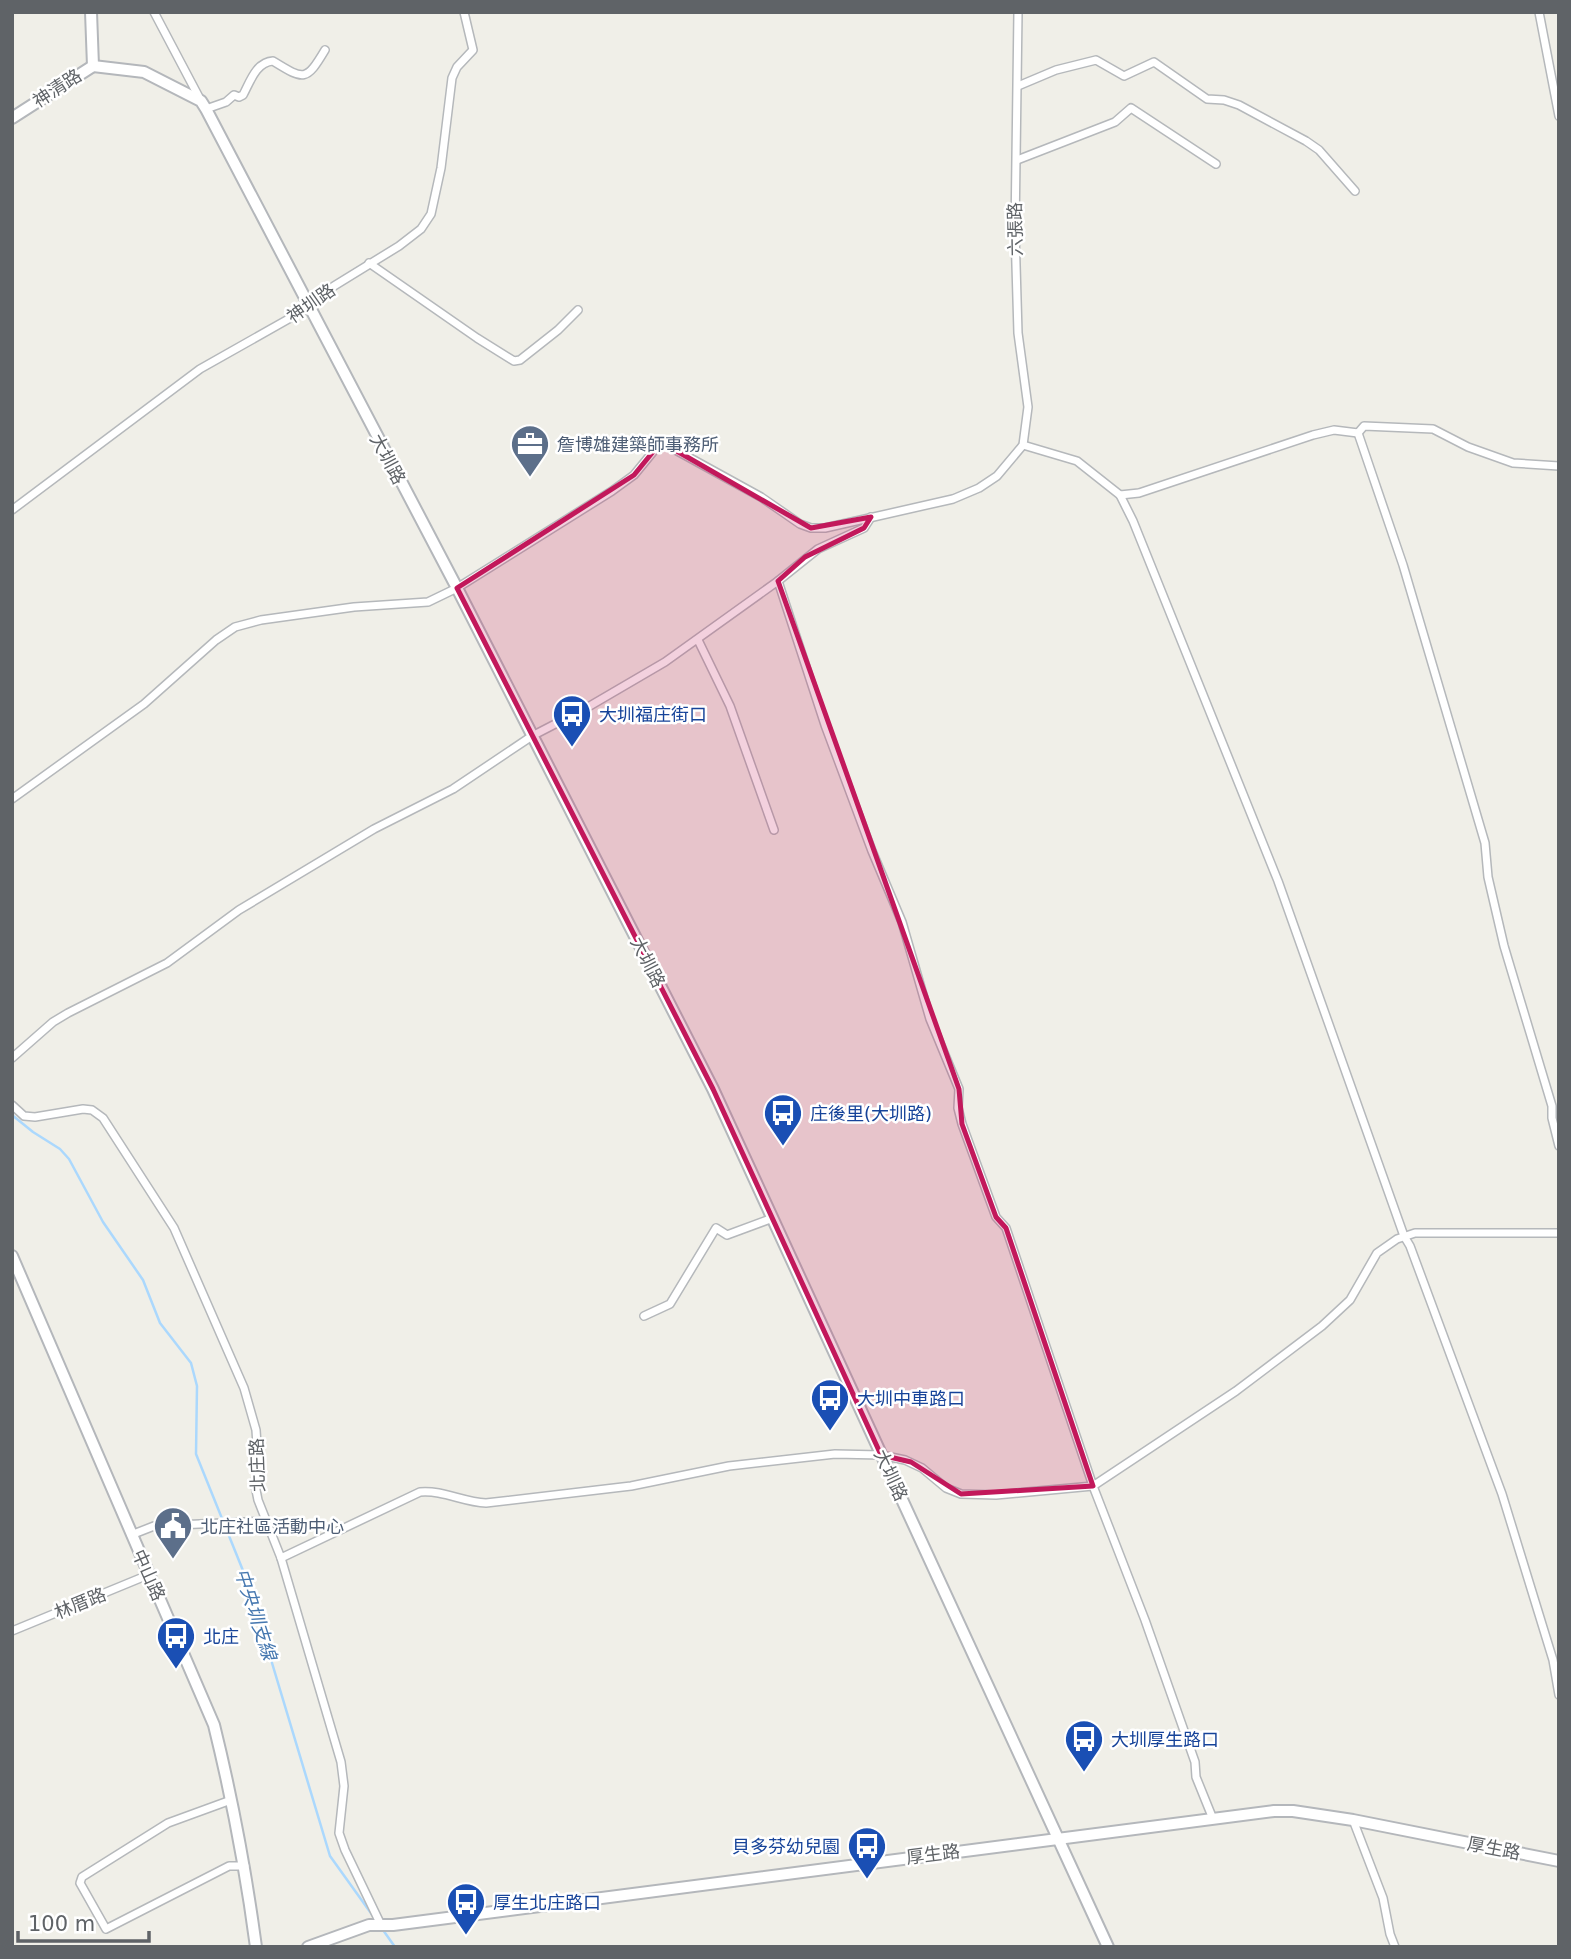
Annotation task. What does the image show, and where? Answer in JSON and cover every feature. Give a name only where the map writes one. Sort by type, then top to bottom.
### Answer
[{"type":"street","name":"神清路","points":[[12,118],[93,66],[92,12]]},
{"type":"street","points":[[154,12],[204,105]]},
{"type":"street","name":"神圳路","points":[[12,510],[200,369],[308,308],[334,286],[421,229],[431,214],[442,158],[452,78],[457,67],[473,50],[464,12]]},
{"type":"street","name":"六張路","points":[[1018,12],[1015,231],[1018,333],[1028,407],[1023,445]]},
{"type":"street","points":[[1539,12],[1559,116]]},
{"type":"street","points":[[93,66],[144,72],[204,105],[226,102],[234,95],[243,95],[264,62],[272,61],[294,73],[304,75],[313,71],[326,50]]},
{"type":"street","points":[[1018,86],[1056,70],[1096,60],[1124,76],[1154,62],[1207,99],[1224,100],[1239,105],[1306,141],[1319,150],[1355,191]]},
{"type":"street","name":"大圳路","points":[[204,105],[457,588],[713,1089],[1108,1947]]},
{"type":"street","points":[[1017,160],[1115,122],[1131,107],[1216,164]]},
{"type":"street","points":[[369,263],[467,332],[514,361],[520,360],[558,330],[578,310]]},
{"type":"street","points":[[1358,433],[1364,426],[1433,429],[1468,447],[1513,463],[1559,466]]},
{"type":"street","points":[[1120,495],[1139,494],[1334,430],[1358,433]]},
{"type":"street","points":[[1358,433],[1403,565],[1481,830],[1487,852],[1488,877],[1504,946],[1552,1106],[1559,1146]]},
{"type":"street","points":[[12,800],[144,704],[216,640],[235,627],[261,620],[356,607],[428,602],[457,588],[634,475],[661,442],[811,528],[824,528],[953,499],[979,488],[997,476],[1023,445],[1077,461],[1120,495],[1133,520],[1278,881],[1404,1236],[1502,1494],[1553,1660],[1559,1695]]},
{"type":"street","points":[[12,1058],[53,1022],[167,963],[239,910],[374,829],[453,789],[532,736],[598,701],[698,640],[778,582],[818,549],[864,528],[871,517]]},
{"type":"street","points":[[778,582],[829,737],[902,922],[930,1019],[959,1089],[958,1108],[962,1124],[996,1217],[1006,1228],[1093,1486],[1145,1620],[1195,1762],[1196,1777],[1213,1819]]},
{"type":"street","points":[[698,640],[730,706],[775,830]]},
{"type":"street","name":"北庄路","points":[[12,1105],[24,1116],[35,1117],[83,1109],[92,1110],[103,1118],[174,1228],[244,1388],[256,1430],[258,1461],[255,1485],[258,1500],[281,1558],[341,1762],[344,1786],[340,1833],[345,1850],[381,1925]]},
{"type":"street","points":[[644,1316],[670,1304],[716,1228],[727,1235],[773,1218]]},
{"type":"street","points":[[281,1558],[420,1492],[435,1492],[486,1503],[631,1486],[729,1466],[835,1454],[881,1455],[911,1462],[946,1488],[961,1494],[996,1495],[1093,1486],[1236,1391],[1322,1326],[1344,1307],[1377,1253],[1404,1236],[1415,1233],[1559,1233]]},
{"type":"street","name":"中山路","points":[[12,1256],[214,1725],[245,1866],[257,1947]]},
{"type":"street","points":[[131,1535],[154,1526],[267,1521]]},
{"type":"street","name":"林厝路","points":[[12,1631],[148,1575]]},
{"type":"street","points":[[231,1800],[168,1823],[82,1877],[80,1883],[106,1929],[229,1866],[245,1866]]},
{"type":"street","name":"厚生路","points":[[308,1947],[369,1926],[567,1904],[1274,1811],[1293,1811],[1353,1820],[1559,1861]]},
{"type":"street","points":[[1353,1820],[1383,1898],[1395,1947]]},
{"type":"highlighted area","points":[[661,442],[811,528],[871,517],[864,528],[805,557],[778,581],[959,1089],[962,1124],[996,1217],[1006,1228],[1093,1486],[961,1494],[911,1462],[881,1455],[713,1089],[457,588],[634,475]]},
{"type":"waterway","name":"中央圳支線","points":[[12,1115],[60,1149],[69,1159],[103,1222],[143,1280],[160,1323],[191,1363],[197,1386],[196,1454],[248,1583],[330,1856],[373,1916]]},
{"type":"waterway","name":"中央圳支線","points":[[383,1930],[395,1947]]},
{"type":"place","name":"詹博雄建築師事務所","points":[[530,478]]},
{"type":"place","name":"大圳福庄街口","points":[[572,748]]},
{"type":"place","name":"庄後里(大圳路)","points":[[783,1147]]},
{"type":"place","name":"大圳中車路口","points":[[830,1432]]},
{"type":"place","name":"北庄社區活動中心","points":[[173,1560]]},
{"type":"place","name":"北庄","points":[[176,1670]]},
{"type":"place","name":"大圳厚生路口","points":[[1084,1773]]},
{"type":"place","name":"貝多芬幼兒園","points":[[867,1880]]},
{"type":"place","name":"厚生北庄路口","points":[[466,1936]]}]
